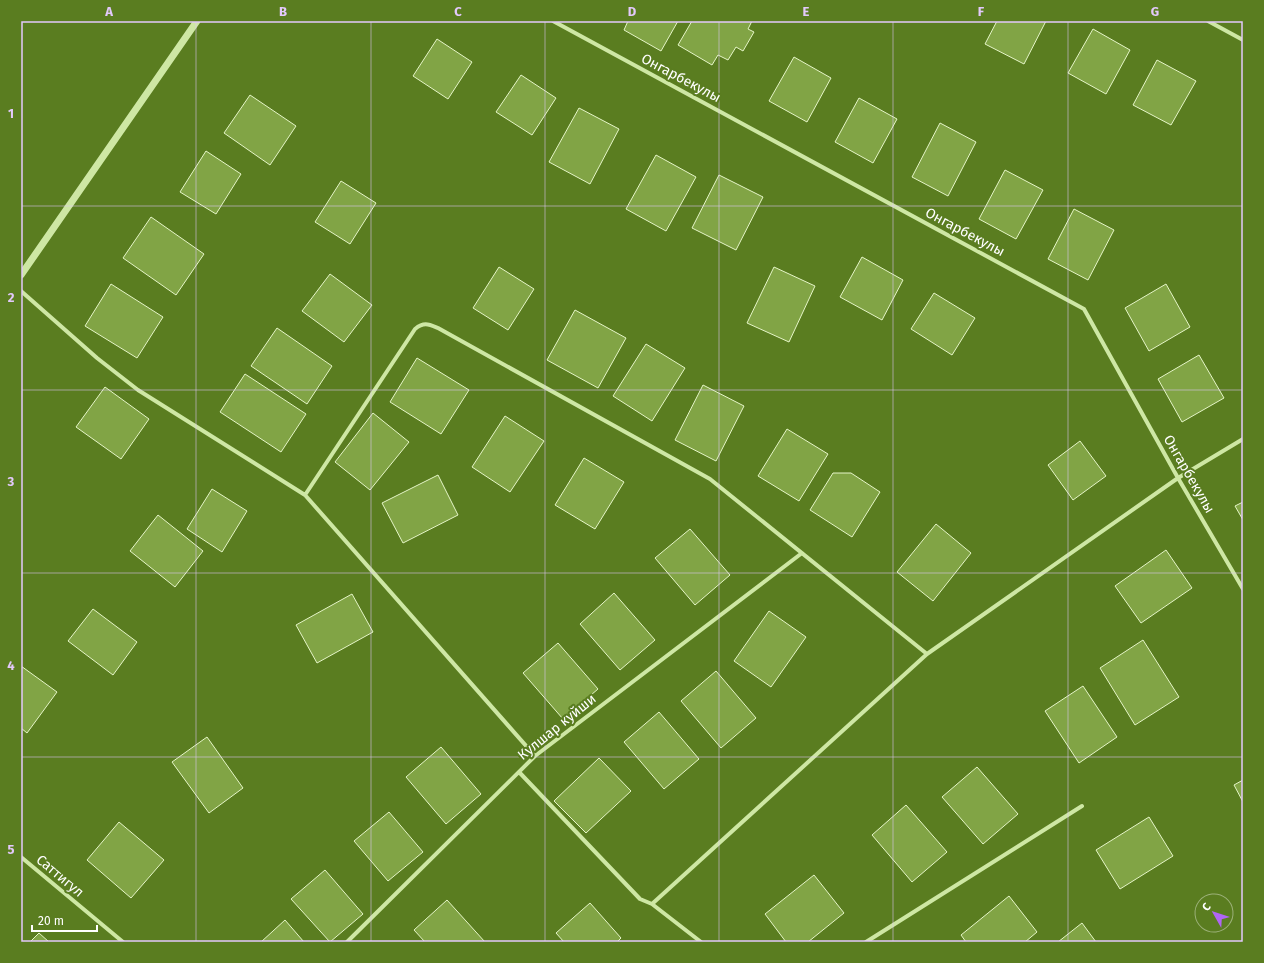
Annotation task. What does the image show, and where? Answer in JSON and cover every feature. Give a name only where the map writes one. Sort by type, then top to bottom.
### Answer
[{"type":"street","points":[[21,275],[197,21]]},
{"type":"street","name":"Онгарбекулы","points":[[553,21],[1084,309],[1178,478],[1243,589]]},
{"type":"street","points":[[1208,21],[1243,40]]},
{"type":"street","points":[[21,291],[97,358],[138,390],[305,494],[535,756]]},
{"type":"street","points":[[305,494],[415,329],[421,324],[429,324],[710,479],[927,654]]},
{"type":"street","points":[[652,904],[927,654],[1178,478],[1243,439]]},
{"type":"street","name":"Кулшар куйши","points":[[347,942],[535,756],[802,553]]},
{"type":"street","points":[[519,772],[640,899],[652,904],[701,942]]},
{"type":"street","points":[[866,942],[1082,806]]},
{"type":"street","name":"Саттигул","points":[[21,857],[122,942]]},
{"type":"building","points":[[628,21],[678,21],[661,51],[624,30]]},
{"type":"building","points":[[692,21],[752,21],[748,29],[754,32],[743,51],[736,47],[728,60],[718,55],[712,65],[678,45]]},
{"type":"building","points":[[997,21],[1046,21],[1024,64],[985,44]]},
{"type":"building","points":[[1093,29],[1130,50],[1106,94],[1068,73]]},
{"type":"building","points":[[437,39],[472,62],[448,99],[413,76]]},
{"type":"building","points":[[794,57],[831,78],[807,122],[769,101]]},
{"type":"building","points":[[1157,60],[1196,81],[1171,125],[1133,105]]},
{"type":"building","points":[[521,75],[556,98],[532,135],[496,112]]},
{"type":"building","points":[[250,95],[296,126],[270,165],[224,133]]},
{"type":"building","points":[[859,98],[897,119],[873,163],[835,142]]},
{"type":"building","points":[[579,108],[619,129],[590,184],[549,162]]},
{"type":"building","points":[[940,123],[976,142],[948,196],[912,177]]},
{"type":"building","points":[[206,151],[241,174],[216,214],[180,192]]},
{"type":"building","points":[[656,155],[696,177],[666,231],[626,209]]},
{"type":"building","points":[[1005,170],[1043,190],[1016,239],[979,219]]},
{"type":"building","points":[[719,175],[763,197],[736,250],[692,228]]},
{"type":"building","points":[[341,181],[376,203],[350,244],[315,222]]},
{"type":"building","points":[[1074,209],[1114,230],[1088,280],[1048,259]]},
{"type":"building","points":[[151,217],[204,254],[176,295],[123,258]]},
{"type":"building","points":[[862,257],[903,280],[882,320],[840,297]]},
{"type":"building","points":[[499,267],[534,289],[508,330],[473,308]]},
{"type":"building","points":[[774,267],[815,286],[789,342],[747,323]]},
{"type":"building","points":[[330,274],[372,305],[344,342],[302,311]]},
{"type":"building","points":[[111,284],[163,317],[137,358],[85,326]]},
{"type":"building","points":[[1166,284],[1190,327],[1149,351],[1125,308]]},
{"type":"building","points":[[934,293],[975,318],[952,355],[911,329]]},
{"type":"building","points":[[575,310],[626,338],[598,388],[547,360]]},
{"type":"building","points":[[277,328],[332,366],[307,404],[251,366]]},
{"type":"building","points":[[646,344],[685,368],[652,421],[613,396]]},
{"type":"building","points":[[1199,355],[1224,398],[1182,422],[1158,379]]},
{"type":"building","points":[[417,358],[469,390],[441,434],[390,402]]},
{"type":"building","points":[[245,374],[306,414],[281,452],[220,412]]},
{"type":"building","points":[[703,385],[744,406],[716,461],[675,440]]},
{"type":"building","points":[[105,387],[149,419],[121,459],[76,427]]},
{"type":"building","points":[[373,413],[409,442],[370,490],[335,462]]},
{"type":"building","points":[[505,416],[544,441],[510,492],[472,467]]},
{"type":"building","points":[[787,429],[828,454],[799,501],[758,476]]},
{"type":"building","points":[[1080,441],[1106,476],[1073,500],[1048,465]]},
{"type":"building","points":[[584,458],[624,482],[595,529],[555,505]]},
{"type":"building","points":[[833,473],[851,473],[880,492],[852,537],[810,510]]},
{"type":"building","points":[[438,475],[458,515],[403,543],[382,503]]},
{"type":"building","points":[[212,489],[247,511],[222,552],[187,529]]},
{"type":"building","points":[[1243,502],[1243,520],[1235,506]]},
{"type":"building","points":[[158,515],[203,551],[175,587],[130,551]]},
{"type":"building","points":[[936,524],[971,553],[933,601],[897,572]]},
{"type":"building","points":[[690,529],[730,575],[695,605],[655,558]]},
{"type":"building","points":[[1166,550],[1192,588],[1141,623],[1115,586]]},
{"type":"building","points":[[614,593],[655,640],[620,670],[580,624]]},
{"type":"building","points":[[352,594],[373,632],[317,663],[296,625]]},
{"type":"building","points":[[93,609],[137,642],[113,675],[68,641]]},
{"type":"building","points":[[769,611],[806,637],[771,687],[734,661]]},
{"type":"building","points":[[1143,640],[1179,697],[1135,725],[1100,668]]},
{"type":"building","points":[[558,643],[598,689],[563,719],[523,673]]},
{"type":"building","points":[[21,666],[57,692],[27,733],[21,728]]},
{"type":"building","points":[[716,671],[756,718],[721,748],[681,701]]},
{"type":"building","points":[[1083,686],[1117,737],[1079,763],[1045,711]]},
{"type":"building","points":[[659,712],[699,759],[664,789],[624,742]]},
{"type":"building","points":[[207,737],[243,788],[209,813],[172,762]]},
{"type":"building","points":[[441,747],[481,794],[446,824],[406,777]]},
{"type":"building","points":[[599,758],[631,791],[586,833],[554,801]]},
{"type":"building","points":[[977,767],[1018,814],[983,844],[942,797]]},
{"type":"building","points":[[1243,780],[1243,802],[1234,785]]},
{"type":"building","points":[[906,805],[947,852],[912,882],[872,835]]},
{"type":"building","points":[[389,812],[423,852],[388,881],[354,841]]},
{"type":"building","points":[[1149,817],[1173,856],[1120,889],[1096,850]]},
{"type":"building","points":[[119,822],[164,860],[131,898],[87,860]]},
{"type":"building","points":[[325,870],[363,914],[330,942],[291,899]]},
{"type":"building","points":[[814,875],[844,913],[808,942],[786,942],[765,914]]},
{"type":"building","points":[[1009,896],[1037,932],[1025,942],[966,942],[961,935]]},
{"type":"building","points":[[447,900],[485,942],[425,942],[414,930]]},
{"type":"building","points":[[590,903],[621,938],[617,942],[564,942],[556,933]]},
{"type":"building","points":[[285,920],[304,942],[261,942]]},
{"type":"building","points":[[1082,923],[1096,942],[1058,942]]},
{"type":"building","points":[[39,933],[49,942],[30,942]]}]
